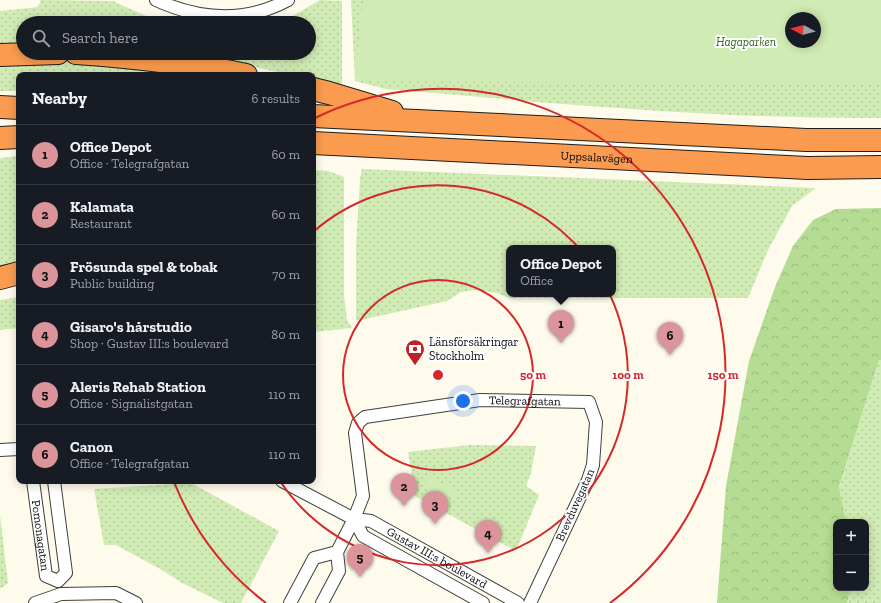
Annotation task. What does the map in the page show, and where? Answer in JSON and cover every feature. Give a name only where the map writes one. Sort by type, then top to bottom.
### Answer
[{"type":"highway","points":[[0,55],[16,54]]},
{"type":"highway","points":[[154,60],[231,72]]},
{"type":"highway","points":[[316,90],[426,122]]},
{"type":"highway","points":[[0,108],[16,108]]},
{"type":"highway","points":[[316,116],[806,140],[881,140]]},
{"type":"highway","points":[[0,138],[16,137]]},
{"type":"highway","name":"Uppsalavägen","points":[[317,144],[808,168],[881,167]]},
{"type":"highway","points":[[0,278],[16,274]]},
{"type":"street","points":[[156,0],[178,10],[216,16],[234,16],[268,9],[288,0]]},
{"type":"street","name":"Telegrafgatan","points":[[354,519],[363,496],[355,433],[358,423],[366,418],[480,400],[589,402]]},
{"type":"street","name":"Brevduvegatan","points":[[530,603],[588,480],[593,465],[596,422],[589,402]]},
{"type":"street","points":[[0,450],[16,449]]},
{"type":"street","name":"Pomonagatan","points":[[33,484],[46,576],[58,581]]},
{"type":"street","name":"Pomonagatan","points":[[54,484],[66,573],[58,581]]},
{"type":"street","name":"Gustav III:s boulevard","points":[[288,484],[354,519],[371,521],[518,603]]},
{"type":"street","points":[[322,603],[339,571],[337,552],[354,519]]},
{"type":"street","name":"Gustav III:s boulevard","points":[[354,519],[363,536],[483,603]]},
{"type":"street","points":[[290,603],[314,558],[337,552]]},
{"type":"street","name":"Pomonagatan","points":[[58,581],[61,594]]},
{"type":"street","points":[[35,603],[61,594],[116,593],[136,603]]},
{"type":"green space","points":[[41,0],[113,1],[147,16],[16,16],[16,43],[0,43],[0,10],[38,7]]},
{"type":"green space","points":[[320,0],[342,1],[342,87],[316,81],[316,72],[277,72],[220,60],[316,60],[316,16],[293,16]]},
{"type":"green space","name":"Hagaparken","points":[[351,0],[528,0],[775,60],[881,70],[881,118],[819,118],[695,113],[571,105],[386,89],[355,81]]},
{"type":"green space","name":"Hagaparken","points":[[363,0],[881,0],[881,85],[355,81]]},
{"type":"green space","points":[[84,60],[194,72],[16,72],[16,91],[0,91],[0,62]]},
{"type":"green space","points":[[16,156],[16,265],[0,271],[0,158]]},
{"type":"green space","points":[[362,169],[816,188],[792,206],[767,252],[748,298],[510,298],[507,297],[616,297],[616,245],[506,245],[506,296],[497,293],[476,290],[461,292],[447,301],[356,321],[356,246],[360,178]]},
{"type":"green space","points":[[316,170],[328,171],[344,177],[344,295],[347,320],[352,328],[316,332]]},
{"type":"green space","points":[[881,208],[881,360],[879,360],[839,487],[845,519],[833,519],[833,591],[850,591],[847,603],[717,603],[726,486],[749,361],[775,287],[793,246],[813,220],[836,209]]},
{"type":"green space","points":[[16,297],[16,328],[0,330],[0,300]]},
{"type":"green space","points":[[879,360],[881,360],[881,603],[847,603],[850,591],[869,591],[869,519],[845,519],[839,488]]},
{"type":"green space","points":[[469,445],[536,446],[531,473],[526,486],[539,495],[516,551],[415,496],[408,452]]},
{"type":"green space","points":[[432,475],[439,483],[453,488],[459,494],[457,498],[453,499],[441,493],[428,490],[426,485],[426,476]]},
{"type":"green space","points":[[193,484],[279,531],[241,603],[223,603],[182,583],[162,570],[116,545],[104,545],[94,489]]},
{"type":"green space","points":[[0,515],[8,583],[0,589]]},
{"type":"place","name":"Office Depot","points":[[561,343]]},
{"type":"place","name":"Canon","points":[[670,355]]},
{"type":"place","name":"Länsförsäkringar Stockholm","points":[[415,366]]},
{"type":"place","name":"Kalamata","points":[[404,506]]},
{"type":"place","name":"Frösunda spel & tobak","points":[[435,524]]},
{"type":"place","name":"Gisaro's hårstudio","points":[[488,553]]},
{"type":"place","name":"Aleris Rehab Station","points":[[360,577]]}]
